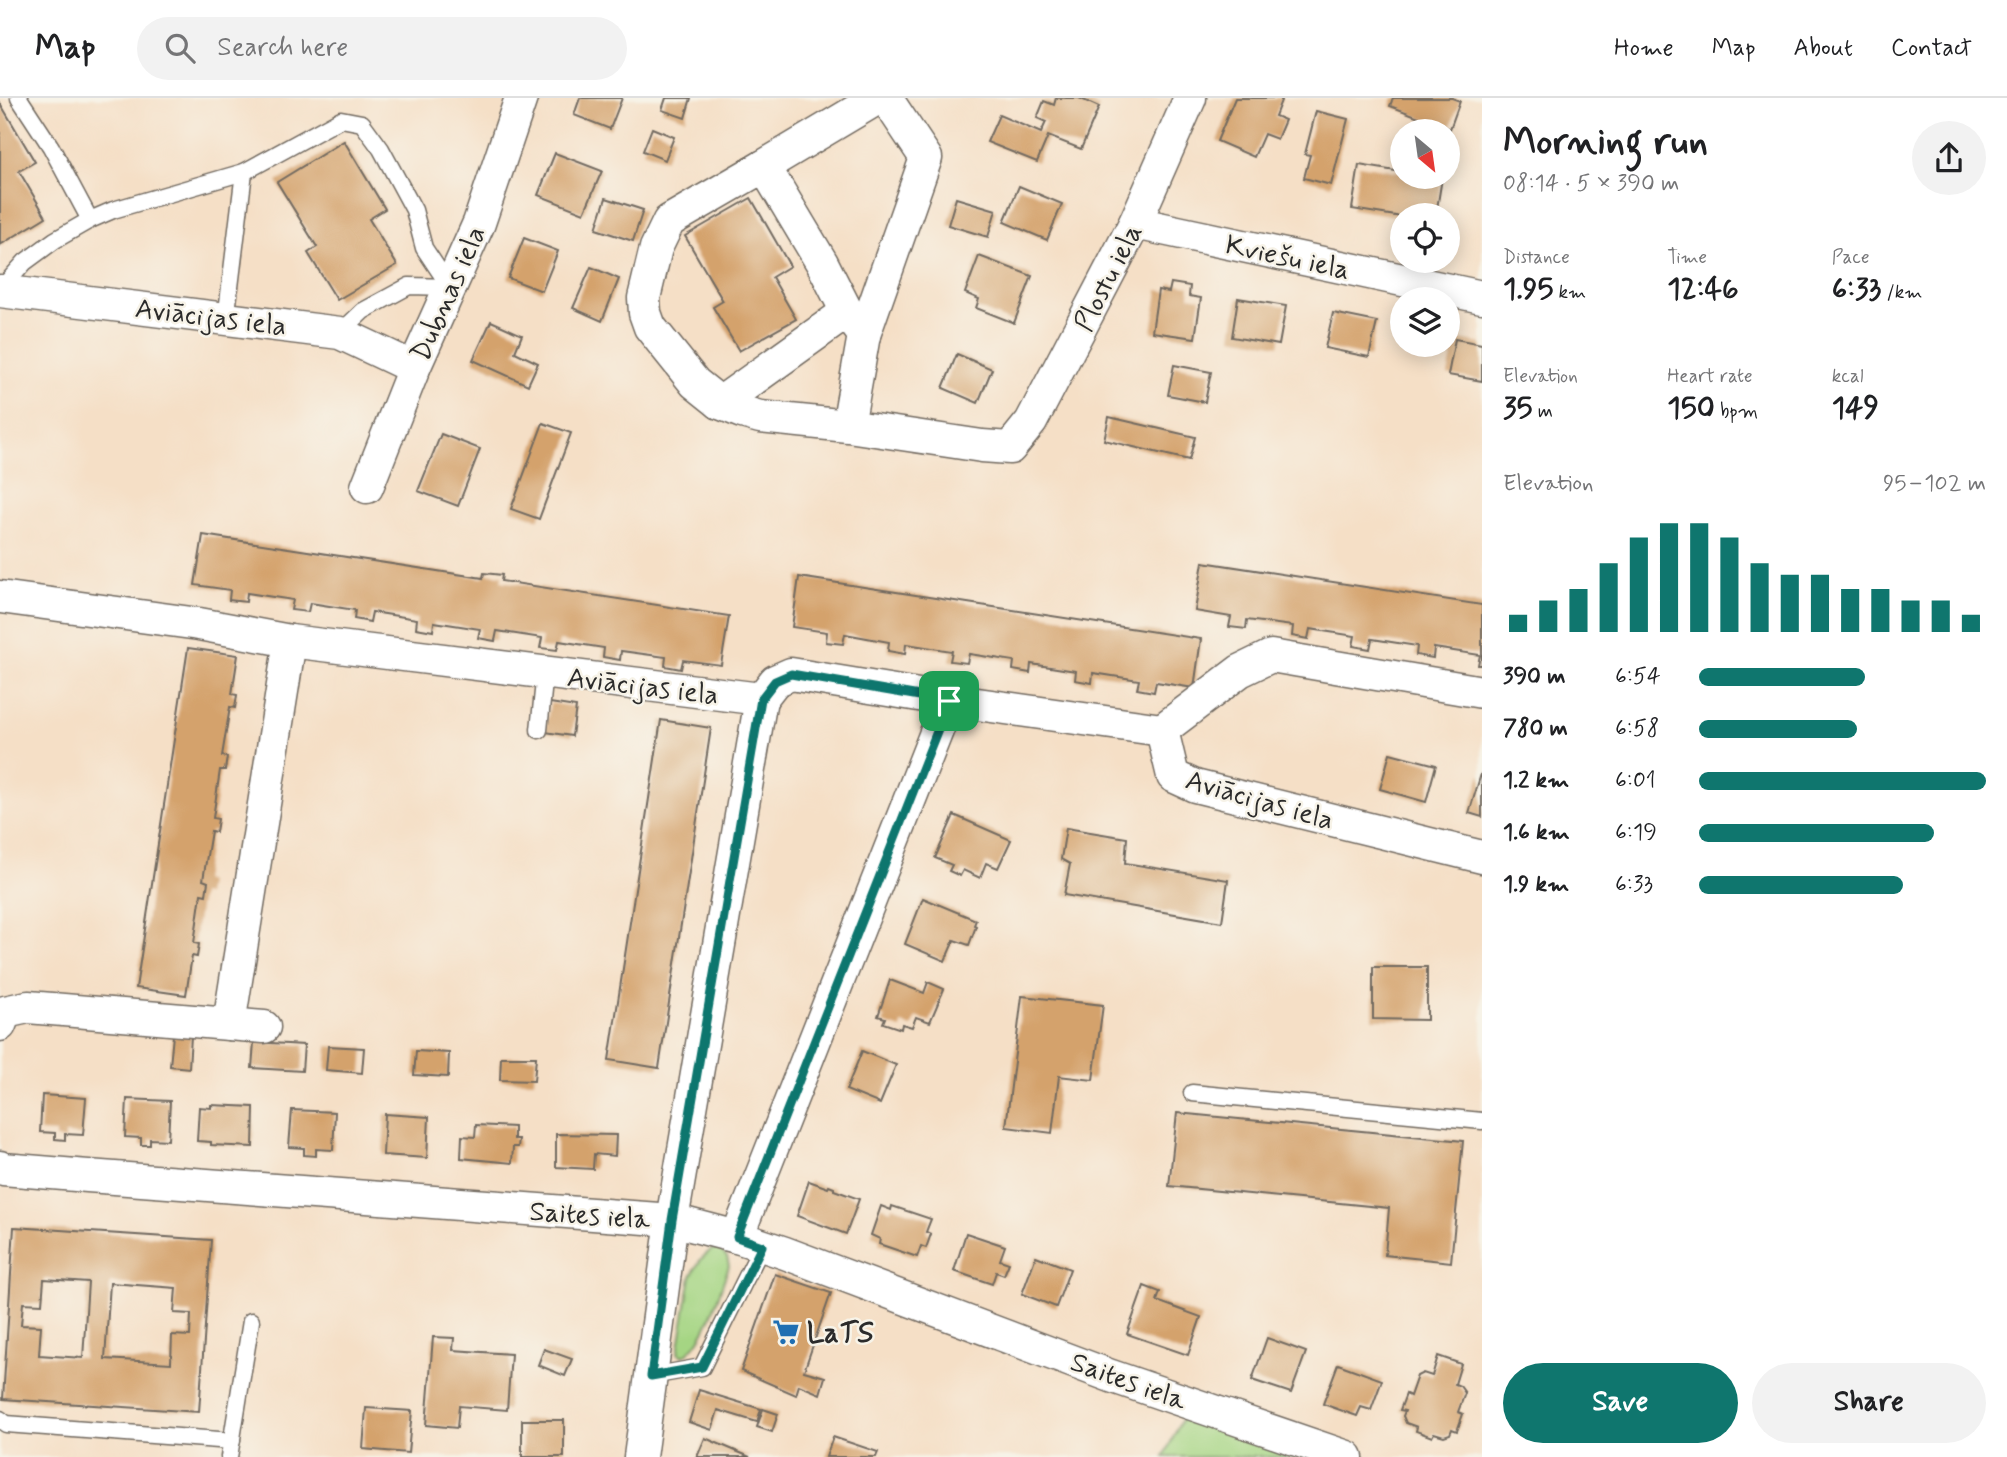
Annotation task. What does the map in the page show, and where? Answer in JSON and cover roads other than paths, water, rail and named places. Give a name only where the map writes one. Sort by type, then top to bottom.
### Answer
[{"type":"street","name":"Dubnas iela","points":[[367,487],[414,368],[479,223],[521,98]]},
{"type":"street","points":[[878,98],[669,221],[656,248],[644,298],[645,313],[650,327],[695,383],[720,403],[760,417],[848,426],[856,323],[926,158],[886,98]]},
{"type":"street","name":"Plostu iela","points":[[848,426],[1010,448],[1031,422],[1135,223],[1190,98]]},
{"type":"street","points":[[764,166],[856,323]]},
{"type":"street","name":"Kviešu iela","points":[[1135,223],[1482,297]]},
{"type":"street","name":"Aviācijas iela","points":[[0,290],[340,333],[414,368]]},
{"type":"street","points":[[720,403],[856,323]]},
{"type":"street","name":"Aviācijas iela","points":[[0,597],[199,624],[290,641],[761,699],[775,681],[791,674],[949,701],[1162,730],[1173,776],[1195,786],[1482,857]]},
{"type":"street","points":[[229,1024],[290,641]]},
{"type":"street","points":[[1162,730],[1240,671],[1271,656],[1482,692]]},
{"type":"street","points":[[640,1457],[672,1220],[761,699]]},
{"type":"street","points":[[749,1242],[949,701]]},
{"type":"street","points":[[0,1025],[5,1012],[28,1007],[264,1027]]},
{"type":"street","name":"Saites iela","points":[[2,1168],[672,1220],[811,1262],[1111,1376],[1347,1457]]},
{"type":"lane","points":[[19,98],[51,147],[90,220]]},
{"type":"lane","points":[[0,290],[25,262],[55,240],[90,220],[113,210],[244,172],[341,119],[362,123],[381,149],[414,210],[424,248],[450,287]]},
{"type":"lane","points":[[226,320],[244,172]]},
{"type":"lane","points":[[340,333],[363,311],[409,286],[450,287]]},
{"type":"lane","points":[[539,730],[545,672]]},
{"type":"lane","points":[[1192,1093],[1482,1121]]},
{"type":"lane","points":[[651,1376],[702,1367],[749,1242]]},
{"type":"lane","points":[[0,1419],[6,1424],[231,1449],[251,1321]]},
{"type":"place","name":"LaTS","points":[[786,1332]]}]
